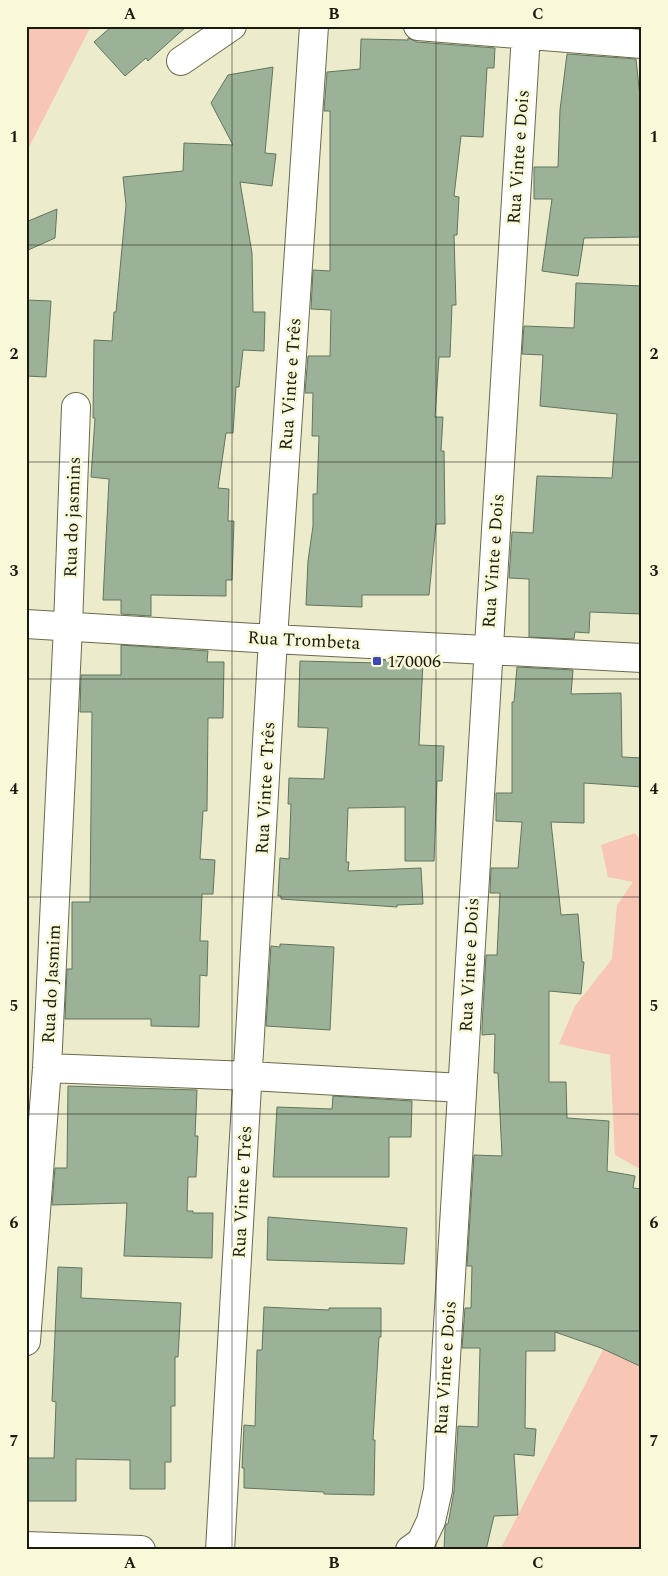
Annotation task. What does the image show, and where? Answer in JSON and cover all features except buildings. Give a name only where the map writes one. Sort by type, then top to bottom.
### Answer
[{"type":"street","points":[[181,61],[232,26]]},
{"type":"street","name":"Rua Vinte e Três","points":[[220,1550],[273,639],[314,26]]},
{"type":"street","points":[[418,26],[642,44]]},
{"type":"street","name":"Rua Vinte e Dois","points":[[410,1550],[421,1542],[431,1521],[438,1490],[487,650],[526,34]]},
{"type":"street","name":"Rua do jasmins","points":[[68,626],[76,407]]},
{"type":"street","name":"Rua Trombeta","points":[[26,624],[642,658]]},
{"type":"street","name":"Rua do Jasmim","points":[[26,1341],[47,1068],[68,626]]},
{"type":"street","points":[[47,1068],[249,1076],[462,1088]]},
{"type":"street","points":[[26,1546],[141,1550]]},
{"type":"shaded area","points":[[26,26],[91,26],[26,153]]},
{"type":"shaded area","points":[[635,833],[642,843],[642,1170],[615,1155],[610,1055],[559,1044],[575,1006],[612,959],[617,905],[633,882],[608,877],[601,845]]},
{"type":"shaded area","points":[[642,1274],[642,1550],[500,1550]]},
{"type":"place","name":"170006","points":[[377,661]]}]
